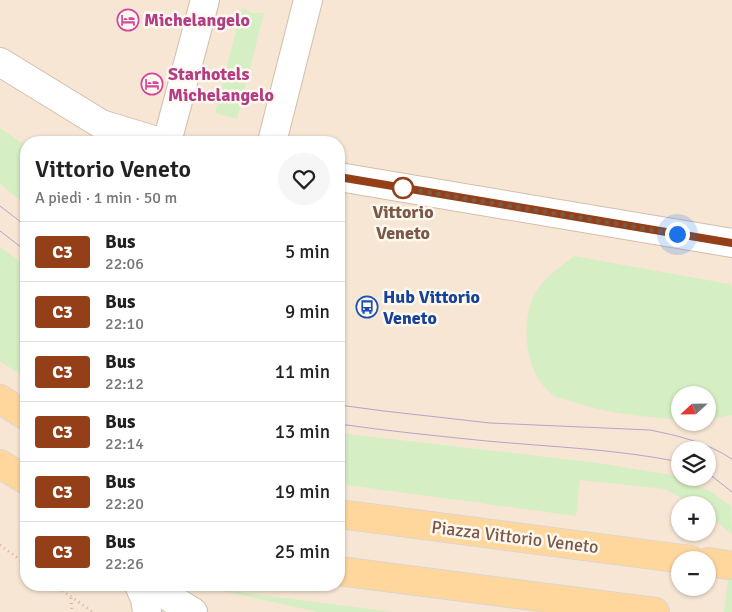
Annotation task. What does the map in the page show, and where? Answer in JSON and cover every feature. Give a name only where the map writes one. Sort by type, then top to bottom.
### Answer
[{"type":"main road","points":[[0,399],[20,412]]},
{"type":"main road","points":[[0,464],[20,476]]},
{"type":"main road","name":"Piazza Vittorio Veneto","points":[[345,515],[671,557]]},
{"type":"main road","points":[[345,572],[655,612]]},
{"type":"street","points":[[170,136],[205,0]]},
{"type":"street","points":[[274,136],[308,0]]},
{"type":"street","points":[[0,62],[101,124],[140,136]]},
{"type":"street","points":[[345,178],[732,243]]},
{"type":"street","points":[[142,591],[147,612]]},
{"type":"street","points":[[159,591],[193,612]]},
{"type":"path","points":[[0,545],[20,560]]},
{"type":"path","points":[[62,591],[93,612]]},
{"type":"path","points":[[71,598],[72,612]]},
{"type":"shaded area","points":[[0,0],[732,0],[732,612],[0,612]]},
{"type":"green space","points":[[242,8],[253,13],[264,13],[237,119],[215,113]]},
{"type":"green space","points":[[0,128],[20,142],[20,200],[0,184]]},
{"type":"green space","points":[[0,247],[20,262],[20,374],[0,361]]},
{"type":"green space","points":[[574,256],[732,286],[732,415],[716,418],[716,386],[671,386],[671,419],[598,409],[553,395],[543,385],[535,372],[527,343],[529,312],[533,298],[543,282]]},
{"type":"green space","points":[[345,434],[598,463],[671,475],[671,486],[698,486],[710,491],[731,506],[732,535],[716,521],[716,496],[678,496],[665,489],[580,480],[576,516],[345,485]]},
{"type":"green space","points":[[732,548],[732,612],[724,612]]},
{"type":"green space","points":[[223,591],[392,612],[318,612]]},
{"type":"tram line","points":[[0,206],[20,221]]},
{"type":"tram line","points":[[0,231],[20,246]]},
{"type":"tram line","points":[[345,406],[490,423],[650,430],[682,437],[702,444],[732,459]]},
{"type":"tram line","points":[[345,425],[468,439],[608,451],[671,460]]},
{"type":"tram line","points":[[716,479],[732,492]]},
{"type":"bus line","name":"C3","points":[[345,178],[732,243]]},
{"type":"place","name":"Michelangelo","points":[[128,20]]},
{"type":"place","name":"Starhotels Michelangelo","points":[[152,84]]},
{"type":"place","name":"Vittorio Veneto","points":[[403,188]]},
{"type":"place","name":"Hub Vittorio Veneto","points":[[367,307]]},
{"type":"route","points":[[403,188],[677,234]]}]
